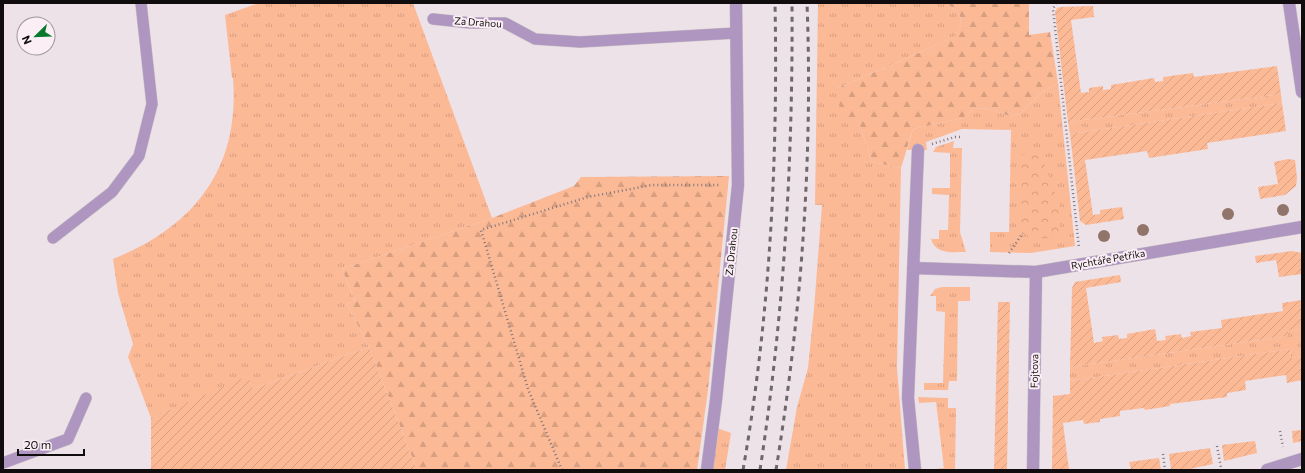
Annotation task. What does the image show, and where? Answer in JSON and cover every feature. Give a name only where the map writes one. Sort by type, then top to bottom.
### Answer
[{"type":"street","name":"Za Drahou","points":[[707,470],[716,400],[738,185],[736,3]]},
{"type":"street","points":[[1289,3],[1302,92]]},
{"type":"street","points":[[914,470],[908,398],[918,150]]},
{"type":"street","name":"Rychtáře Petříka","points":[[913,268],[1036,272],[1302,227]]},
{"type":"street","name":"Fojtova","points":[[1033,470],[1036,272]]},
{"type":"street","points":[[1267,470],[1302,459]]},
{"type":"lane","points":[[53,238],[112,192],[138,156],[152,104],[141,3]]},
{"type":"lane","name":"Za Drahou","points":[[433,18],[471,23],[505,23],[536,39],[557,41],[580,42],[736,33]]},
{"type":"lane","points":[[3,463],[68,439],[86,398]]},
{"type":"path","points":[[1056,3],[1053,9],[1080,253]]},
{"type":"path","points":[[930,145],[955,137],[962,137]]},
{"type":"path","points":[[562,470],[528,388],[481,230],[588,197],[652,185],[738,185]]},
{"type":"path","points":[[1009,253],[1023,233]]},
{"type":"path","points":[[1280,431],[1283,450]]},
{"type":"path","points":[[1217,446],[1221,468]]},
{"type":"path","points":[[1163,454],[1165,470]]},
{"type":"green space","points":[[259,3],[413,3],[492,218],[342,269],[355,300],[347,304],[369,347],[253,389],[248,377],[151,418],[128,357],[133,344],[118,293],[113,259],[142,245],[167,229],[189,211],[206,190],[220,166],[229,140],[233,110],[233,78],[225,15]]},
{"type":"green space","points":[[818,3],[947,3],[960,15],[961,25],[955,37],[838,88],[859,123],[872,162],[901,168],[897,368],[905,470],[786,470],[797,407],[808,368],[822,205],[815,205]]},
{"type":"green space","points":[[947,3],[1029,3],[1029,35],[1050,32],[1058,83],[1042,92],[1020,114],[1009,116],[990,109],[974,108],[963,118],[913,129],[901,168],[872,162],[859,123],[840,115],[838,88],[955,37],[961,25],[960,15]]},
{"type":"green space","points":[[1093,6],[1094,17],[1071,20],[1081,93],[1089,92],[1089,88],[1103,86],[1103,90],[1111,89],[1111,85],[1154,78],[1155,82],[1163,81],[1163,77],[1193,73],[1194,77],[1277,66],[1281,94],[1068,122],[1055,12],[1057,8],[1061,7]]},
{"type":"green space","points":[[1058,83],[1075,246],[1031,253],[990,252],[990,232],[1009,232],[1011,130],[962,129],[926,142],[927,150],[907,150],[913,129],[963,118],[974,108],[990,109],[1009,116],[1020,114],[1042,92]]},
{"type":"green space","points":[[1281,94],[1282,103],[1070,134],[1068,122]]},
{"type":"green space","points":[[1282,103],[1286,131],[1207,143],[1208,149],[1149,158],[1147,151],[1085,160],[1093,215],[1100,214],[1100,210],[1122,207],[1124,219],[1086,225],[1080,221],[1070,134]]},
{"type":"green space","points":[[954,141],[953,148],[962,148],[960,232],[966,252],[945,252],[937,248],[931,239],[939,239],[939,230],[948,230],[949,195],[932,194],[932,188],[950,188],[950,153],[933,152],[936,147]]},
{"type":"green space","points":[[1032,151],[1040,151],[1060,207],[1060,231],[1055,235],[1044,239],[1028,236],[1018,229],[1019,162],[1023,154]]},
{"type":"green space","points":[[1288,159],[1295,160],[1297,178],[1296,186],[1285,195],[1260,199],[1258,187],[1278,184],[1274,162]]},
{"type":"green space","points":[[729,176],[708,390],[697,470],[417,470],[369,347],[347,304],[355,300],[342,269],[492,218],[574,186],[581,177]]},
{"type":"green space","points":[[1292,251],[1302,253],[1302,274],[1279,277],[1276,260],[1256,263],[1255,256]]},
{"type":"green space","points":[[1120,275],[1121,282],[1086,288],[1094,343],[1103,341],[1102,337],[1118,335],[1119,339],[1127,338],[1127,334],[1155,329],[1157,341],[1166,340],[1165,336],[1181,334],[1182,338],[1191,336],[1190,332],[1222,328],[1221,320],[1283,311],[1282,303],[1302,300],[1302,329],[1288,331],[1288,336],[1070,367],[1072,288],[1075,282]]},
{"type":"green space","points":[[942,287],[970,287],[970,301],[958,301],[957,381],[949,381],[948,390],[924,390],[924,383],[943,383],[945,312],[936,311],[936,296],[930,296],[935,289]]},
{"type":"green space","points":[[998,302],[1010,302],[1007,470],[994,470]]},
{"type":"green space","points":[[1302,329],[1302,356],[1291,358],[1290,349],[1070,381],[1070,367],[1288,336],[1288,331]]},
{"type":"green space","points":[[369,347],[417,470],[151,470],[151,418],[248,376],[253,389]]},
{"type":"green space","points":[[1290,349],[1291,358],[1302,356],[1302,380],[1287,383],[1286,375],[1245,381],[1246,390],[1227,393],[1227,397],[1170,404],[1170,406],[1145,410],[1144,408],[1120,411],[1120,416],[1100,419],[1100,422],[1084,424],[1083,420],[1063,423],[1069,470],[1052,470],[1053,396],[1070,394],[1070,381]]},
{"type":"green space","points":[[918,397],[948,398],[948,408],[956,408],[955,470],[926,470],[944,468],[936,402],[919,403]]},
{"type":"green space","points":[[717,428],[731,433],[725,470],[712,470]]},
{"type":"green space","points":[[1302,430],[1302,441],[1293,443],[1292,431]]},
{"type":"green space","points":[[1255,441],[1257,453],[1224,461],[1222,445]]},
{"type":"green space","points":[[1210,448],[1213,464],[1185,470],[1171,470],[1169,454]]},
{"type":"green space","points":[[1159,458],[1161,470],[1131,470],[1129,462]]},
{"type":"railway","points":[[743,470],[760,354],[766,296],[775,120],[775,3]]},
{"type":"railway","points":[[760,470],[781,295],[789,179],[792,3]]},
{"type":"railway","points":[[776,470],[792,354],[803,237],[808,120],[807,3]]}]
